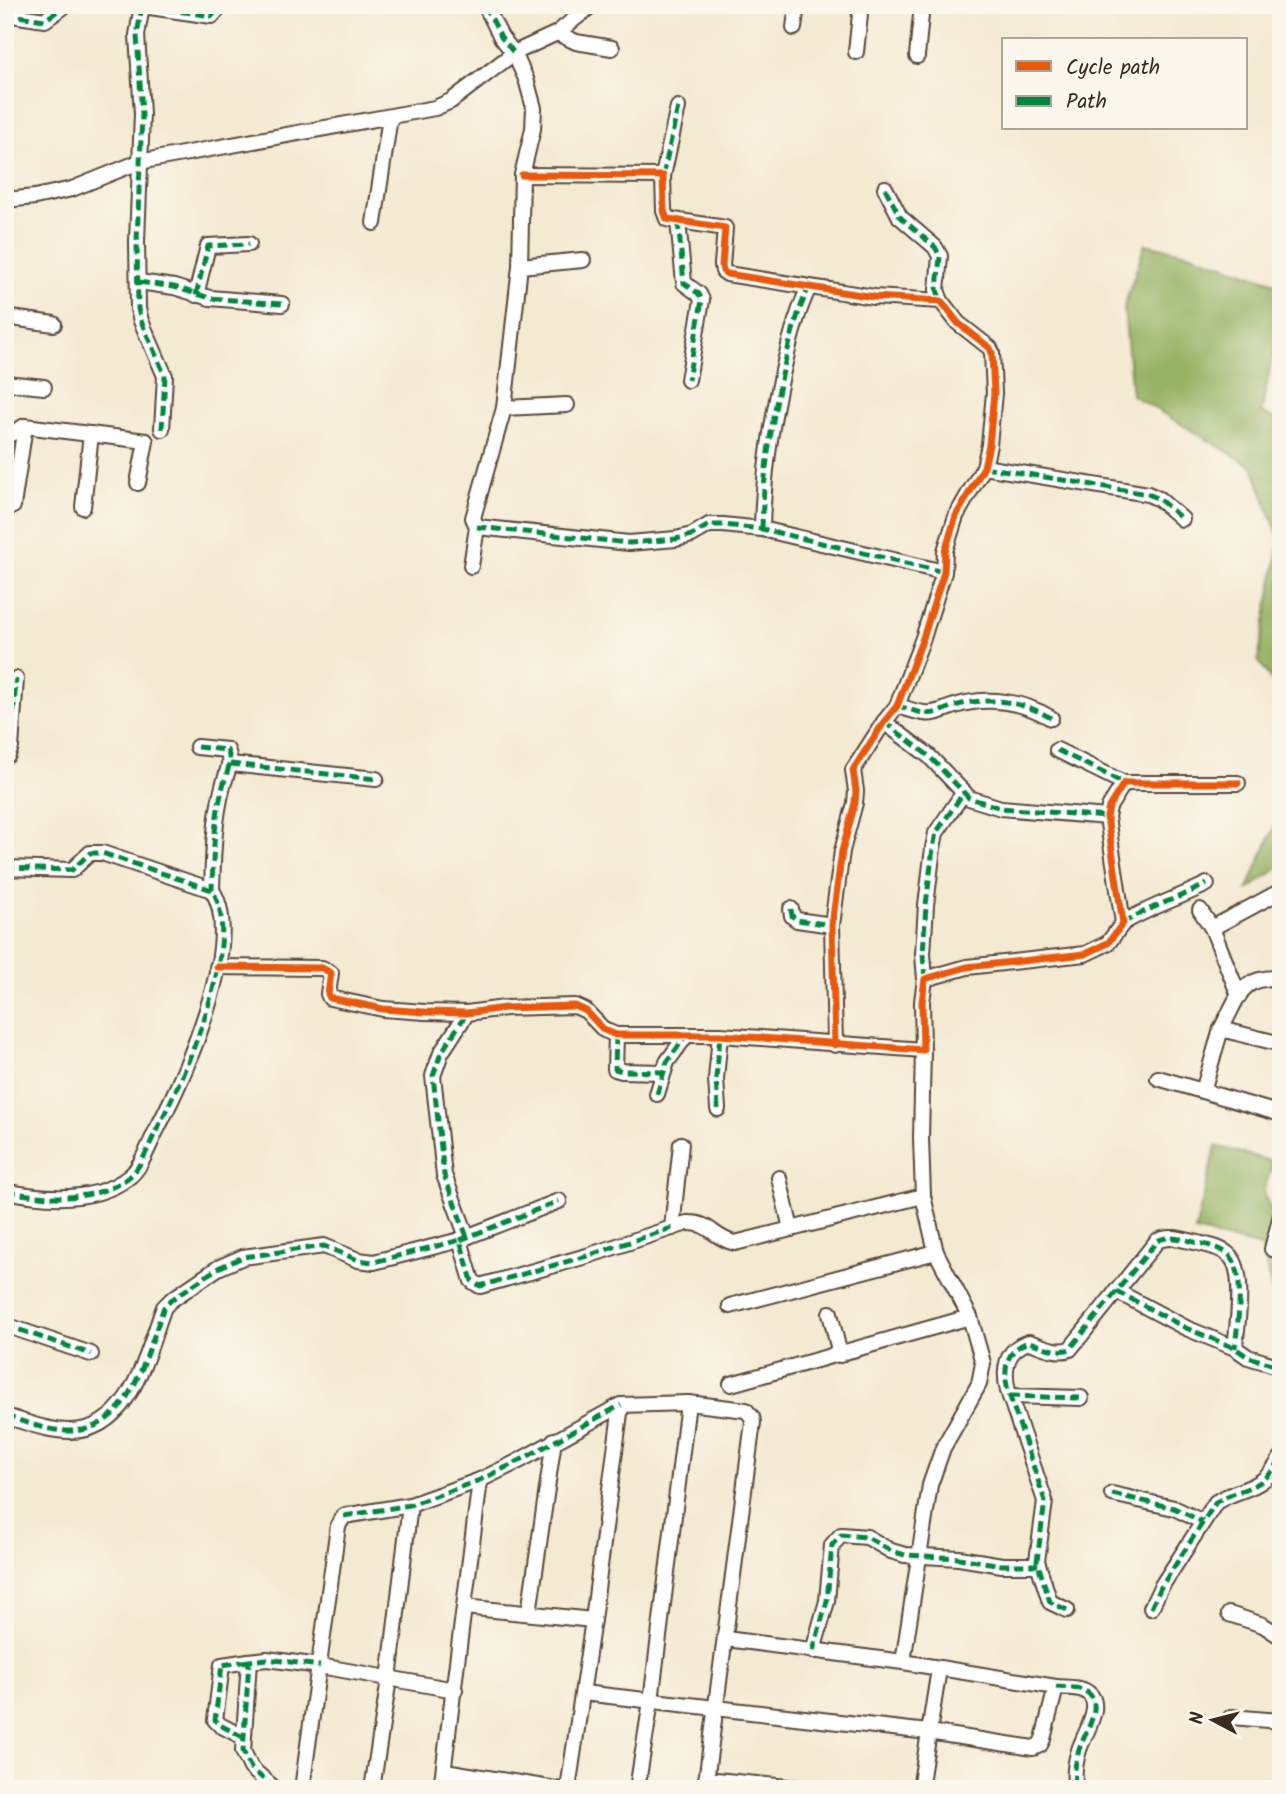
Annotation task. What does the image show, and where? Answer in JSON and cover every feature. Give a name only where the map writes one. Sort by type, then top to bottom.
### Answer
[{"type":"street","points":[[5,14],[45,20],[66,5]]},
{"type":"street","points":[[162,429],[165,376],[141,321],[139,162],[142,114],[137,35],[139,6],[212,16],[222,5]]},
{"type":"street","points":[[471,566],[477,527],[473,517],[504,408],[520,265],[522,176],[533,129],[534,108],[526,79],[514,53],[501,37],[485,5]]},
{"type":"street","points":[[5,200],[72,189],[139,162],[435,108],[451,101],[514,53],[558,33],[592,5]]},
{"type":"street","points":[[794,28],[797,5]]},
{"type":"street","points":[[856,52],[861,5]]},
{"type":"street","points":[[917,56],[922,5]]},
{"type":"street","points":[[558,33],[576,42],[612,48]]},
{"type":"street","points":[[678,107],[663,176],[664,216],[678,221],[725,228],[722,265],[727,274],[874,297],[940,301]]},
{"type":"street","points":[[374,223],[390,117]]},
{"type":"street","points":[[522,176],[663,176]]},
{"type":"street","points":[[835,1045],[832,925],[842,851],[855,803],[853,770],[897,706],[923,638],[944,572],[945,551],[956,516],[984,467],[994,393],[990,348],[958,323],[940,301],[937,290],[940,256],[936,247],[900,217],[885,188]]},
{"type":"street","points":[[678,221],[684,283],[699,294],[702,300],[688,380]]},
{"type":"street","points":[[196,295],[208,246],[249,244]]},
{"type":"street","points":[[520,265],[583,260]]},
{"type":"street","points":[[139,282],[174,287],[210,298],[282,304]]},
{"type":"street","points":[[762,529],[762,482],[775,410],[797,313],[809,287]]},
{"type":"street","points":[[5,317],[54,324]]},
{"type":"street","points":[[5,383],[44,387]]},
{"type":"street","points":[[504,408],[567,405]]},
{"type":"street","points":[[13,506],[25,426]]},
{"type":"street","points":[[5,437],[25,426],[146,441],[138,483]]},
{"type":"street","points":[[83,507],[91,434]]},
{"type":"street","points":[[984,467],[1148,494],[1159,499],[1182,519]]},
{"type":"street","points":[[477,527],[629,543],[677,539],[716,524],[762,529],[944,572]]},
{"type":"street","points":[[5,756],[11,747],[16,679]]},
{"type":"street","points":[[897,706],[923,713],[938,713],[955,706],[1003,701],[1029,706],[1051,718]]},
{"type":"street","points":[[884,722],[929,756],[970,798],[1001,808],[1107,817]]},
{"type":"street","points":[[5,1191],[28,1195],[82,1195],[109,1189],[131,1175],[173,1097],[198,1041],[217,967],[222,916],[219,901],[212,890],[213,857],[220,797],[230,764],[229,751],[197,747]]},
{"type":"street","points":[[1056,750],[1124,783],[1238,783]]},
{"type":"street","points":[[230,764],[376,779]]},
{"type":"street","points":[[1123,923],[1107,817],[1109,807],[1124,783]]},
{"type":"street","points":[[903,1662],[918,1556],[936,1466],[943,1448],[979,1384],[983,1363],[970,1317],[936,1252],[923,1196],[921,1138],[922,1002],[925,979],[923,954],[933,848],[936,833],[964,792]]},
{"type":"street","points":[[5,867],[72,870],[90,853],[98,852],[212,890]]},
{"type":"street","points":[[925,979],[967,967],[1085,954],[1108,943],[1123,923],[1141,912],[1207,884]]},
{"type":"street","points":[[1212,928],[1281,891]]},
{"type":"street","points":[[791,909],[792,916],[797,920],[832,925]]},
{"type":"street","points":[[1200,910],[1212,928],[1239,996]]},
{"type":"street","points":[[217,967],[322,968],[328,970],[332,976],[328,994],[330,998],[383,1009],[467,1013],[505,1008],[575,1006],[586,1011],[604,1030],[616,1035],[720,1035],[923,1050]]},
{"type":"street","points":[[1203,1091],[1222,1029],[1245,985],[1281,968]]},
{"type":"street","points":[[1263,977],[1281,978]]},
{"type":"street","points":[[467,1013],[441,1053],[433,1076],[444,1175],[463,1238],[472,1281],[480,1286],[587,1256],[687,1223],[700,1223],[724,1241],[735,1243],[923,1196]]},
{"type":"street","points":[[1222,1029],[1281,1044]]},
{"type":"street","points":[[616,1035],[615,1069],[662,1072]]},
{"type":"street","points":[[718,1109],[716,1079],[720,1035]]},
{"type":"street","points":[[657,1094],[662,1072],[685,1037]]},
{"type":"street","points":[[1158,1078],[1281,1114]]},
{"type":"street","points":[[672,1228],[681,1144]]},
{"type":"street","points":[[779,1178],[792,1229]]},
{"type":"street","points":[[5,1416],[54,1430],[72,1431],[99,1424],[112,1415],[134,1388],[164,1307],[230,1261],[324,1246],[358,1260],[374,1262],[463,1238],[559,1201]]},
{"type":"street","points":[[1272,1249],[1281,1215]]},
{"type":"street","points":[[1067,1611],[1050,1602],[1038,1565],[1037,1551],[1045,1501],[1004,1375],[1006,1362],[1015,1349],[1029,1342],[1054,1350],[1070,1349],[1157,1241],[1171,1237],[1223,1251],[1232,1258],[1236,1265],[1239,1286],[1236,1349]]},
{"type":"street","points":[[730,1306],[936,1252]]},
{"type":"street","points":[[1116,1291],[1248,1357],[1281,1367]]},
{"type":"street","points":[[830,1313],[840,1355]]},
{"type":"street","points":[[731,1384],[970,1317]]},
{"type":"street","points":[[5,1325],[91,1354]]},
{"type":"street","points":[[983,1363],[1006,1362]]},
{"type":"street","points":[[1010,1396],[1081,1398]]},
{"type":"street","points":[[637,1789],[651,1701],[688,1403]]},
{"type":"street","points":[[302,1789],[340,1520],[349,1514],[410,1505],[480,1480],[621,1405],[688,1403],[746,1410],[752,1416],[706,1784],[808,1789]]},
{"type":"street","points":[[568,1789],[621,1405]]},
{"type":"street","points":[[529,1613],[554,1440]]},
{"type":"street","points":[[1151,1608],[1161,1587],[1216,1502],[1262,1483],[1272,1475],[1281,1458]]},
{"type":"street","points":[[441,1789],[480,1480]]},
{"type":"street","points":[[1112,1494],[1174,1508],[1203,1522]]},
{"type":"street","points":[[372,1789],[389,1679],[410,1505]]},
{"type":"street","points":[[813,1651],[827,1601],[832,1545],[841,1535],[867,1537],[891,1551],[918,1556],[959,1558],[1002,1565],[1038,1565]]},
{"type":"street","points":[[464,1607],[593,1620]]},
{"type":"street","points":[[1229,1614],[1263,1625],[1281,1637]]},
{"type":"street","points":[[726,1639],[903,1662],[1085,1691],[1091,1695],[1094,1712],[1076,1762],[1076,1789]]},
{"type":"street","points":[[243,1737],[219,1725],[214,1716],[222,1665],[267,1659],[455,1690]]},
{"type":"street","points":[[249,1661],[243,1751],[251,1768],[275,1789]]},
{"type":"street","points":[[920,1789],[939,1669]]},
{"type":"street","points":[[583,1693],[928,1731],[1037,1747],[1043,1739],[1056,1687]]},
{"type":"street","points":[[1231,1717],[1281,1721]]},
{"type":"street","points":[[445,1771],[507,1785],[556,1789]]},
{"type":"green space","points":[[1145,244],[1188,253],[1281,285],[1281,314],[1261,413],[1281,421],[1281,695],[1258,660],[1280,541],[1253,467],[1132,395],[1124,307]]},
{"type":"green space","points":[[1281,799],[1281,866],[1247,890],[1277,821]]},
{"type":"green space","points":[[1216,1146],[1274,1162],[1263,1192],[1281,1233],[1281,1333],[1262,1247],[1195,1231]]},
{"type":"marked path","points":[[5,14],[45,20],[66,5]]},
{"type":"marked path","points":[[136,5],[212,16],[222,5]]},
{"type":"marked path","points":[[485,5],[501,37],[514,53]]},
{"type":"marked path","points":[[142,6],[137,35],[142,114],[137,241],[138,309],[165,376],[162,429]]},
{"type":"marked path","points":[[663,176],[678,107]]},
{"type":"marked path","points":[[885,188],[900,217],[935,247],[940,256],[937,290],[941,301]]},
{"type":"marked path","points":[[678,221],[684,283],[699,294],[702,300],[688,380]]},
{"type":"marked path","points":[[196,295],[208,246],[249,244]]},
{"type":"marked path","points":[[139,282],[174,287],[210,298],[282,304]]},
{"type":"marked path","points":[[762,529],[770,436],[777,399],[792,333],[809,287]]},
{"type":"marked path","points":[[984,467],[1148,494],[1159,499],[1182,519]]},
{"type":"marked path","points":[[477,527],[629,543],[676,539],[692,535],[709,525],[723,525],[762,529],[944,572]]},
{"type":"marked path","points":[[5,756],[11,747],[16,679]]},
{"type":"marked path","points":[[897,706],[928,713],[967,703],[992,701],[1017,704],[1051,718]]},
{"type":"marked path","points":[[884,722],[929,756],[969,798],[1001,808],[1107,817]]},
{"type":"marked path","points":[[197,747],[227,750],[229,759],[216,825],[212,890]]},
{"type":"marked path","points":[[1057,750],[1124,783]]},
{"type":"marked path","points":[[230,764],[376,779]]},
{"type":"marked path","points":[[925,979],[923,954],[926,905],[936,833],[964,792]]},
{"type":"marked path","points":[[5,868],[72,870],[90,853],[102,853],[212,890],[220,913],[221,943],[216,976],[194,1046],[144,1156],[133,1173],[116,1185],[86,1195],[53,1197],[5,1191]]},
{"type":"marked path","points":[[1123,923],[1207,884]]},
{"type":"marked path","points":[[791,909],[792,916],[797,920],[832,925]]},
{"type":"marked path","points":[[467,1013],[441,1053],[433,1076],[444,1175],[467,1237]]},
{"type":"marked path","points":[[616,1035],[615,1069],[662,1072]]},
{"type":"marked path","points":[[718,1109],[716,1079],[720,1035]]},
{"type":"marked path","points":[[657,1094],[667,1062],[685,1037]]},
{"type":"marked path","points":[[460,1240],[559,1201]]},
{"type":"marked path","points":[[5,1416],[61,1431],[90,1428],[108,1418],[122,1404],[133,1386],[164,1307],[218,1268],[243,1257],[324,1246],[358,1260],[374,1262],[460,1240],[472,1281],[480,1286],[587,1256],[672,1228]]},
{"type":"marked path","points":[[1067,1610],[1050,1602],[1037,1561],[1045,1501],[1008,1391],[1006,1368],[1010,1355],[1029,1342],[1055,1350],[1070,1349],[1157,1241],[1171,1238],[1218,1248],[1235,1263],[1239,1286],[1235,1348]]},
{"type":"marked path","points":[[1116,1291],[1186,1328],[1235,1348],[1248,1357],[1281,1367]]},
{"type":"marked path","points":[[5,1325],[91,1354]]},
{"type":"marked path","points":[[1010,1396],[1081,1398]]},
{"type":"marked path","points":[[344,1516],[410,1505],[480,1480],[621,1405]]},
{"type":"marked path","points":[[1151,1608],[1161,1587],[1216,1502],[1260,1482],[1281,1458]]},
{"type":"marked path","points":[[1112,1494],[1174,1508],[1203,1522]]},
{"type":"marked path","points":[[813,1651],[827,1601],[832,1545],[841,1535],[867,1537],[891,1551],[905,1555],[959,1558],[1002,1565],[1038,1565]]},
{"type":"marked path","points":[[275,1789],[251,1768],[243,1751],[249,1661],[267,1659],[320,1666]]},
{"type":"marked path","points":[[243,1737],[215,1720],[222,1665],[249,1661]]},
{"type":"marked path","points":[[1056,1687],[1083,1690],[1094,1702],[1092,1718],[1076,1760],[1076,1789]]},
{"type":"cycle path","points":[[522,175],[663,176],[664,211],[667,219],[725,228],[722,265],[727,274],[874,297],[941,301],[958,323],[990,348],[992,353],[994,393],[984,467],[956,516],[945,551],[944,572],[897,706],[853,770],[855,803],[842,851],[832,925],[835,1045]]},
{"type":"cycle path","points":[[217,967],[322,968],[331,973],[328,994],[330,998],[383,1009],[467,1013],[505,1008],[575,1006],[586,1011],[604,1030],[616,1035],[720,1035],[923,1050],[922,1002],[925,979],[967,967],[1085,954],[1108,943],[1123,923],[1107,817],[1109,807],[1124,783],[1238,783]]}]
